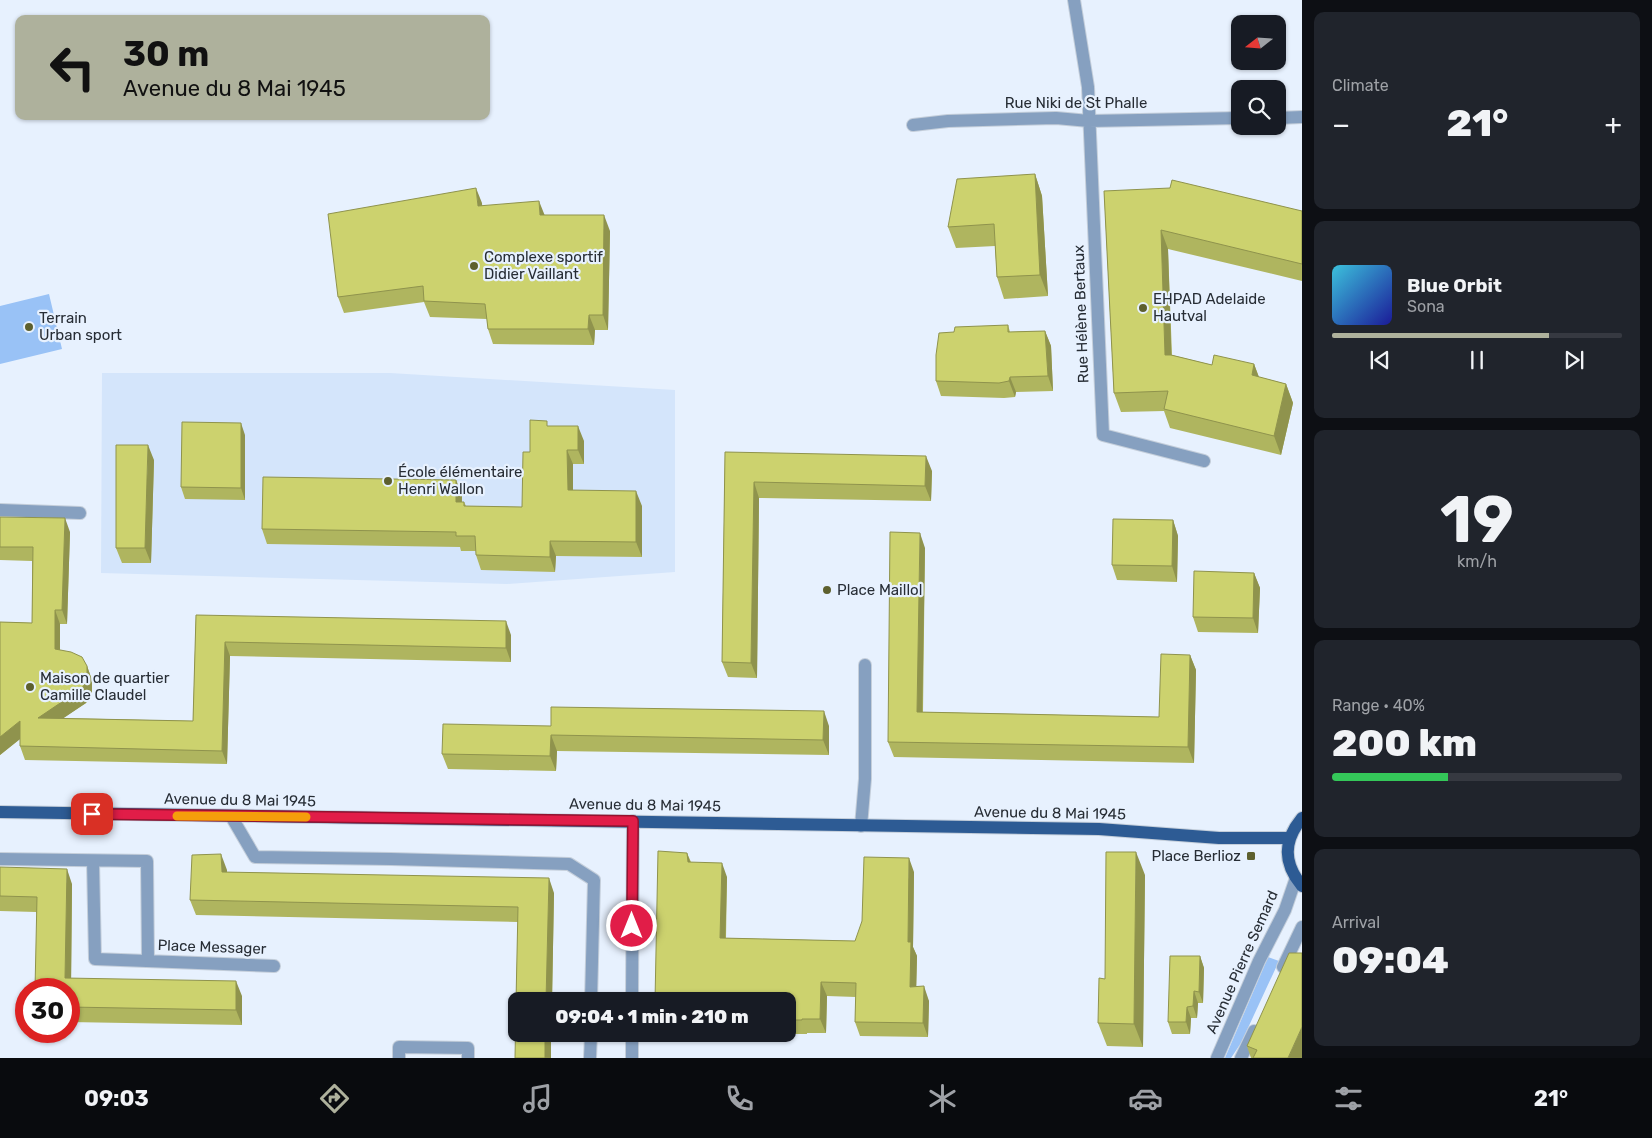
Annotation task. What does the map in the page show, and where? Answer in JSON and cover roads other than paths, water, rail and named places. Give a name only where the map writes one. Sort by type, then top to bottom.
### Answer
[{"type":"main road","name":"Avenue du 8 Mai 1945","points":[[0,812],[1100,829],[1219,838],[1289,838]]},
{"type":"main road","points":[[1299,882],[1290,866],[1288,852],[1289,838],[1302,818]]},
{"type":"street","name":"Rue Hélène Bertaux","points":[[1074,0],[1088,87],[1103,435],[1204,461]]},
{"type":"street","points":[[1286,118],[1302,117]]},
{"type":"street","name":"Rue Niki de St Phalle","points":[[913,125],[948,120],[1056,118],[1089,121],[1231,118]]},
{"type":"street","points":[[0,510],[80,513]]},
{"type":"street","points":[[861,826],[865,779],[865,665]]},
{"type":"street","points":[[231,816],[255,857],[569,864],[594,880],[591,992]]},
{"type":"street","points":[[632,992],[633,821]]},
{"type":"street","points":[[0,859],[93,861]]},
{"type":"street","name":"Place Messager","points":[[148,961],[147,861],[93,861],[95,960],[274,966]]},
{"type":"street","name":"Avenue Pierre Semard","points":[[1217,1058],[1258,962],[1299,882]]},
{"type":"street","points":[[1278,976],[1302,927]]},
{"type":"street","points":[[1241,1058],[1260,1017]]},
{"type":"street","points":[[590,1042],[590,1058]]},
{"type":"street","points":[[632,1042],[632,1058]]},
{"type":"street","points":[[398,1058],[399,1046],[468,1048],[468,1058]]},
{"type":"place","name":"Complexe sportif Didier Vaillant","points":[[474,266]]},
{"type":"place","name":"EHPAD Adelaide Hautval","points":[[1143,308]]},
{"type":"place","name":"Terrain Urban sport","points":[[29,327]]},
{"type":"place","name":"École élémentaire Henri Wallon","points":[[388,481]]},
{"type":"place","name":"Place Maillol","points":[[827,590]]},
{"type":"place","name":"Maison de quartier Camille Claudel","points":[[30,687]]},
{"type":"place","name":"Place Berlioz","points":[[1251,856]]}]
